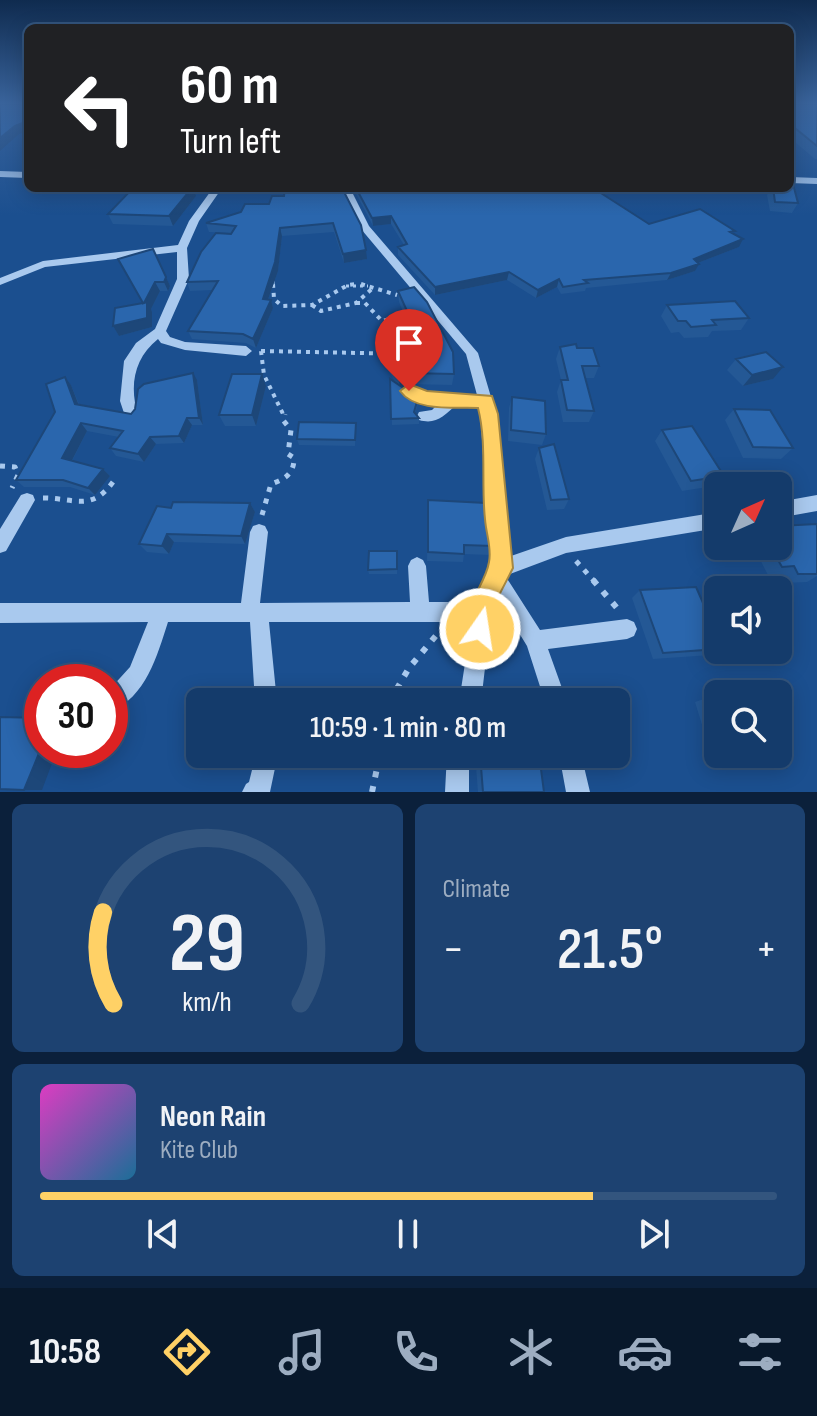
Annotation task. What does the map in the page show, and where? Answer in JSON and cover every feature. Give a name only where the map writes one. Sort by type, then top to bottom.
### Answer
[{"type":"street","points":[[0,174],[24,175]]},
{"type":"street","points":[[794,180],[817,181]]},
{"type":"street","points":[[131,415],[127,401],[131,361],[141,346],[160,331],[183,279],[182,248],[194,221],[215,192]]},
{"type":"street","points":[[348,192],[365,227],[472,353],[489,414],[498,573],[535,641],[551,688]]},
{"type":"street","points":[[0,282],[43,264],[182,248]]},
{"type":"street","points":[[397,295],[419,289]]},
{"type":"street","points":[[160,331],[165,340],[185,346],[246,351]]},
{"type":"street","points":[[409,391],[425,398],[485,401]]},
{"type":"street","points":[[424,416],[436,415],[451,401]]},
{"type":"street","points":[[0,545],[27,500]]},
{"type":"street","points":[[792,507],[817,503]]},
{"type":"street","points":[[472,688],[484,598],[498,573],[566,545],[704,522]]},
{"type":"street","points":[[259,532],[254,613],[264,688]]},
{"type":"street","points":[[417,566],[420,612]]},
{"type":"street","points":[[0,613],[448,612],[484,598]]},
{"type":"street","points":[[128,684],[145,662],[161,613]]},
{"type":"street","points":[[535,641],[627,629]]},
{"type":"street","points":[[254,792],[259,790],[264,768]]},
{"type":"street","points":[[457,792],[458,768]]},
{"type":"street","points":[[573,768],[578,792]]},
{"type":"path","points":[[268,279],[274,281],[274,299],[282,306],[312,305],[348,285],[374,287],[397,295]]},
{"type":"path","points":[[356,303],[374,287]]},
{"type":"path","points":[[312,305],[321,311],[365,303],[382,321],[437,309]]},
{"type":"path","points":[[246,351],[413,354]]},
{"type":"path","points":[[259,532],[265,497],[271,484],[285,480],[293,472],[294,465],[294,458],[288,454],[291,430],[283,420],[285,413],[277,403],[272,385],[263,371],[261,351]]},
{"type":"path","points":[[0,466],[15,467],[18,475],[12,488],[17,493],[27,493],[27,500],[53,497],[94,503],[104,498],[113,482]]},
{"type":"path","points":[[566,545],[590,580],[613,600],[627,629]]},
{"type":"path","points":[[397,688],[409,668],[440,631],[448,612]]},
{"type":"path","points":[[372,792],[377,768]]},
{"type":"building","points":[[794,188],[798,203],[775,202],[774,192],[794,192]]},
{"type":"building","points":[[129,192],[189,192],[169,216],[108,214]]},
{"type":"building","points":[[284,192],[344,192],[361,225],[366,250],[343,254],[333,223],[280,228],[275,262],[263,299],[271,300],[253,339],[243,334],[188,331],[218,281],[187,282],[201,252],[216,233],[231,234],[236,226],[206,223],[241,212],[245,204],[269,204],[272,196],[284,196]]},
{"type":"building","points":[[358,192],[599,192],[649,224],[700,209],[743,239],[694,259],[699,264],[671,273],[584,280],[588,283],[563,287],[559,279],[538,290],[509,272],[435,287],[398,247],[407,244],[391,216],[372,218]]},
{"type":"building","points":[[153,249],[166,277],[164,282],[155,282],[144,303],[147,302],[147,318],[113,326],[115,308],[143,303],[118,259]]},
{"type":"building","points":[[414,287],[427,302],[453,352],[454,374],[407,373],[399,379],[388,359],[405,359],[406,350],[425,351],[398,291]]},
{"type":"building","points":[[735,301],[749,318],[712,320],[716,325],[691,327],[686,321],[678,321],[667,305]]},
{"type":"building","points":[[576,344],[577,348],[593,348],[599,366],[582,366],[594,411],[567,410],[561,380],[568,380],[560,347]]},
{"type":"building","points":[[766,352],[783,367],[752,375],[736,359]]},
{"type":"building","points":[[193,373],[199,418],[187,418],[179,436],[150,437],[138,454],[110,448],[123,431],[81,423],[62,458],[103,469],[88,488],[63,480],[16,480],[55,412],[46,384],[65,377],[75,404],[131,414],[135,409],[138,389],[144,384]]},
{"type":"building","points":[[232,374],[262,374],[252,415],[219,415]]},
{"type":"building","points":[[390,379],[418,398],[414,412],[419,418],[391,419]]},
{"type":"building","points":[[512,397],[545,401],[546,434],[511,430]]},
{"type":"building","points":[[734,409],[770,410],[793,448],[753,447]]},
{"type":"building","points":[[299,422],[356,423],[355,440],[297,439]]},
{"type":"building","points":[[692,426],[721,472],[704,472],[704,479],[691,481],[662,430]]},
{"type":"building","points":[[554,444],[569,499],[551,500],[539,448]]},
{"type":"building","points":[[428,500],[486,503],[493,546],[464,545],[464,554],[428,552]]},
{"type":"building","points":[[173,502],[250,503],[241,536],[167,534],[162,546],[139,544],[157,506],[171,508]]},
{"type":"building","points":[[817,524],[817,574],[798,574],[794,566],[782,567],[778,560],[792,560],[792,525]]},
{"type":"building","points":[[369,551],[397,551],[397,569],[368,570]]},
{"type":"building","points":[[696,587],[704,605],[704,650],[663,653],[640,590]]},
{"type":"building","points":[[0,717],[24,718],[24,768],[33,768],[24,790],[0,789]]},
{"type":"building","points":[[481,768],[541,768],[544,792],[483,792]]},
{"type":"route","points":[[409,391],[425,398],[485,401],[489,414],[496,522],[502,551],[501,568],[484,598],[480,629]]}]
